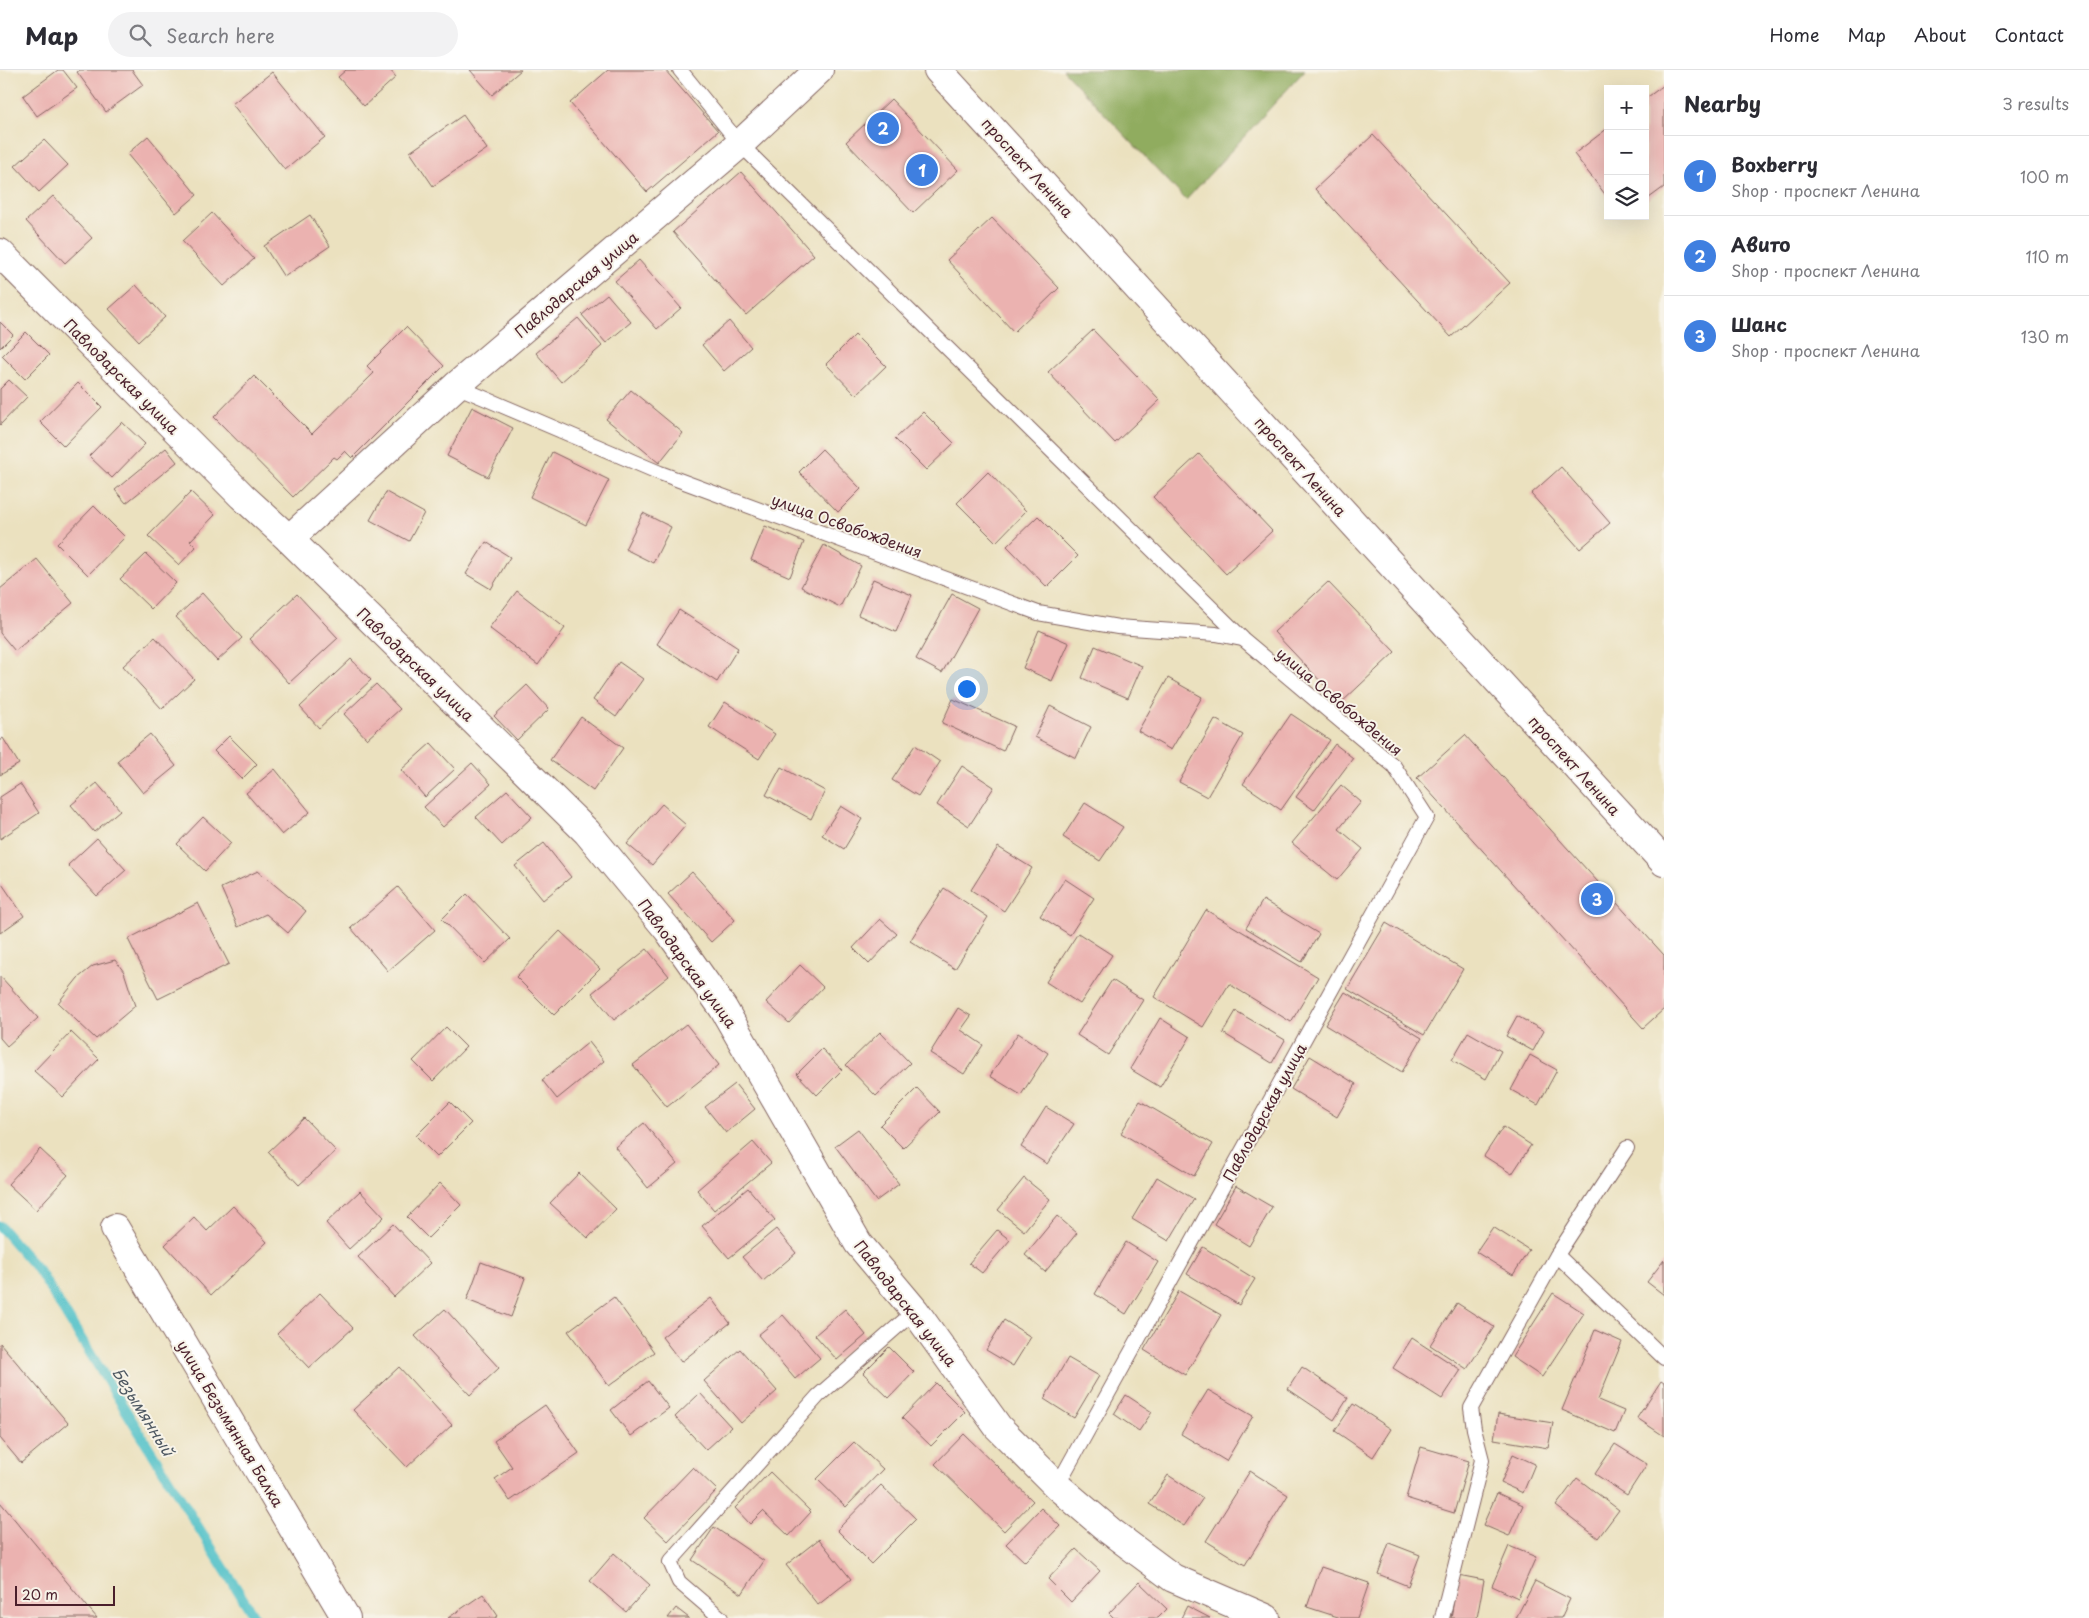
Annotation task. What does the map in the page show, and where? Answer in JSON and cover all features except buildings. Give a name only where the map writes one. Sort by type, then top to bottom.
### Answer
[{"type":"street","name":"Павлодарская улица","points":[[289,539],[456,386],[740,144],[819,70]]},
{"type":"street","name":"проспект Ленина","points":[[938,70],[1664,862]]},
{"type":"street","name":"Павлодарская улица","points":[[0,253],[235,489],[289,539],[587,832],[668,930],[723,1008],[858,1243],[914,1310],[998,1427],[1057,1486],[1110,1531],[1174,1578],[1266,1618]]},
{"type":"street","name":"улица Безымянная Балка","points":[[115,1228],[346,1618]]},
{"type":"lane","name":"улица Освобождения","points":[[680,70],[740,144],[1243,639],[1394,766],[1427,818]]},
{"type":"lane","name":"улица Освобождения","points":[[456,386],[660,473],[1038,613],[1118,627],[1216,634],[1243,639]]},
{"type":"lane","name":"Павлодарская улица","points":[[1057,1486],[1427,818]]},
{"type":"lane","points":[[1442,1618],[1482,1460],[1474,1429],[1472,1408],[1557,1256],[1627,1148]]},
{"type":"lane","points":[[1557,1256],[1664,1358]]},
{"type":"lane","points":[[721,1618],[679,1582],[670,1562],[818,1396],[914,1310]]},
{"type":"green space","points":[[1063,70],[1305,70],[1186,200]]},
{"type":"waterway","name":"Безымянный","points":[[0,1226],[39,1271],[255,1618]]},
{"type":"place","name":"Авито","points":[[883,128]]},
{"type":"place","name":"Boxberry","points":[[922,170]]},
{"type":"place","name":"Шанс","points":[[1597,899]]}]
